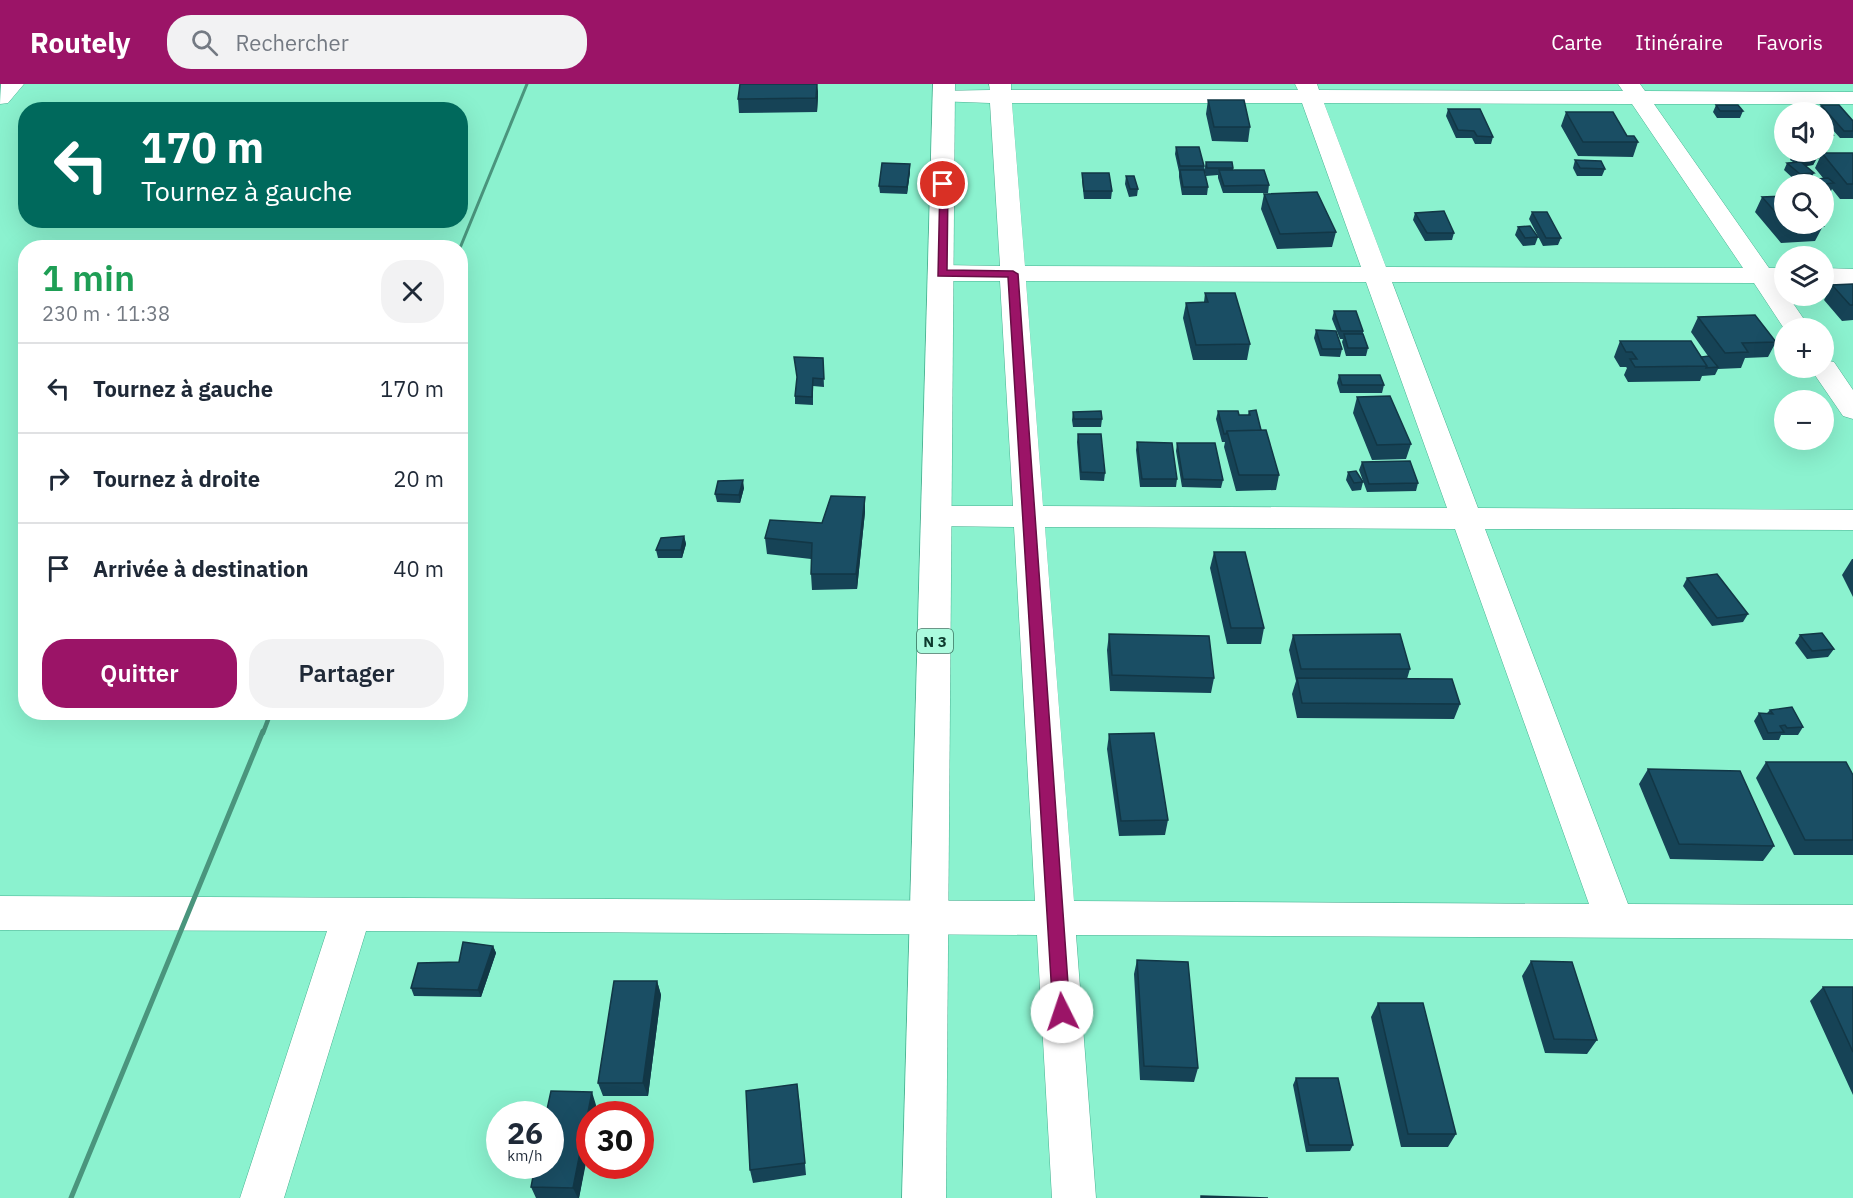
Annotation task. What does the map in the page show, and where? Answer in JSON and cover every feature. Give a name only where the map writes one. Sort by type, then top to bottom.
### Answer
[{"type":"street","points":[[0,98],[13,84]]},
{"type":"street","points":[[944,90],[1633,91],[1853,98]]},
{"type":"street","name":"N 3","points":[[924,1198],[944,90]]},
{"type":"street","points":[[1001,90],[1074,1198]]},
{"type":"street","points":[[1308,90],[1615,921]]},
{"type":"street","points":[[1633,91],[1773,276],[1792,318]]},
{"type":"street","points":[[942,273],[1773,276]]},
{"type":"street","points":[[1834,276],[1853,276]]},
{"type":"street","points":[[1831,378],[1853,410]]},
{"type":"street","points":[[937,516],[1853,520]]},
{"type":"street","points":[[0,913],[1853,922]]},
{"type":"street","points":[[262,1198],[352,915]]},
{"type":"building","points":[[740,84],[817,84],[816,98],[738,99]]},
{"type":"building","points":[[1208,100],[1244,100],[1250,127],[1214,127]]},
{"type":"building","points":[[1716,105],[1738,105],[1743,111],[1720,111]]},
{"type":"building","points":[[1834,105],[1839,105],[1853,121],[1853,131],[1844,131],[1834,120]]},
{"type":"building","points":[[1448,109],[1480,109],[1493,137],[1477,136],[1474,131],[1458,130]]},
{"type":"building","points":[[1566,112],[1613,112],[1627,136],[1634,136],[1638,142],[1583,142]]},
{"type":"building","points":[[1176,147],[1199,147],[1204,166],[1180,166]]},
{"type":"building","points":[[1834,153],[1853,153],[1853,184],[1847,184],[1829,162],[1834,162]]},
{"type":"building","points":[[1575,160],[1601,161],[1605,169],[1580,168]]},
{"type":"building","points":[[1206,162],[1232,162],[1233,168],[1207,168]]},
{"type":"building","points":[[1801,162],[1814,173],[1800,174],[1787,163]]},
{"type":"building","points":[[882,163],[910,164],[907,187],[879,186]]},
{"type":"building","points":[[1180,170],[1204,170],[1208,187],[1183,187]]},
{"type":"building","points":[[1219,170],[1264,170],[1269,185],[1224,186]]},
{"type":"building","points":[[1082,173],[1109,173],[1112,191],[1084,191]]},
{"type":"building","points":[[1126,176],[1134,176],[1138,189],[1130,189]]},
{"type":"building","points":[[1317,192],[1336,232],[1280,234],[1264,194]]},
{"type":"building","points":[[1774,196],[1774,211],[1762,197]]},
{"type":"building","points":[[1444,211],[1454,233],[1427,233],[1415,213]]},
{"type":"building","points":[[1532,212],[1547,212],[1561,238],[1546,238]]},
{"type":"building","points":[[1530,226],[1538,237],[1525,238],[1518,227]]},
{"type":"building","points":[[1853,284],[1853,305],[1850,305],[1834,285]]},
{"type":"building","points":[[1205,293],[1235,293],[1250,344],[1196,345],[1186,303],[1208,302]]},
{"type":"building","points":[[1334,311],[1356,311],[1363,331],[1341,331]]},
{"type":"building","points":[[1755,315],[1774,342],[1742,343],[1748,352],[1725,353],[1698,317]]},
{"type":"building","points":[[1316,330],[1336,331],[1342,349],[1322,349]]},
{"type":"building","points":[[1344,334],[1363,334],[1368,348],[1348,348]]},
{"type":"building","points":[[1620,341],[1691,341],[1707,366],[1635,367],[1630,359],[1637,359],[1632,352],[1626,352]]},
{"type":"building","points":[[1709,356],[1718,367],[1706,368],[1701,357]]},
{"type":"building","points":[[794,357],[823,358],[824,379],[813,378],[812,397],[795,396],[797,377]]},
{"type":"building","points":[[1339,375],[1380,375],[1384,385],[1342,385]]},
{"type":"building","points":[[1390,396],[1411,444],[1377,445],[1357,397]]},
{"type":"building","points":[[1256,410],[1261,430],[1227,431],[1224,434],[1218,411],[1238,411],[1239,415],[1250,415],[1249,411]]},
{"type":"building","points":[[1101,411],[1102,419],[1074,419],[1073,412]]},
{"type":"building","points":[[1266,430],[1279,475],[1239,475],[1227,431]]},
{"type":"building","points":[[1078,434],[1101,434],[1105,473],[1081,472]]},
{"type":"building","points":[[1137,442],[1172,443],[1177,479],[1142,479]]},
{"type":"building","points":[[1177,443],[1215,443],[1223,480],[1183,479]]},
{"type":"building","points":[[1410,461],[1418,483],[1369,484],[1362,462]]},
{"type":"building","points":[[1356,471],[1363,482],[1354,483],[1348,472]]},
{"type":"building","points":[[743,480],[739,495],[715,494],[718,481]]},
{"type":"building","points":[[831,496],[865,497],[856,574],[811,574],[812,543],[765,538],[770,520],[822,523]]},
{"type":"building","points":[[684,536],[681,550],[656,550],[661,538]]},
{"type":"building","points":[[1214,552],[1245,552],[1264,628],[1231,628]]},
{"type":"building","points":[[1717,574],[1748,614],[1717,618],[1687,578]]},
{"type":"building","points":[[1822,633],[1834,649],[1812,651],[1800,635]]},
{"type":"building","points":[[1109,634],[1209,636],[1214,678],[1112,675]]},
{"type":"building","points":[[1400,634],[1410,669],[1301,669],[1293,635]]},
{"type":"building","points":[[1297,678],[1452,679],[1460,704],[1302,703]]},
{"type":"building","points":[[1792,707],[1803,727],[1787,728],[1785,725],[1780,726],[1784,732],[1768,733],[1759,713],[1773,714],[1770,710]]},
{"type":"building","points":[[1154,733],[1168,820],[1121,821],[1109,734]]},
{"type":"building","points":[[1766,762],[1846,762],[1853,775],[1853,840],[1805,840]]},
{"type":"building","points":[[1648,769],[1740,771],[1774,846],[1679,844]]},
{"type":"building","points":[[463,942],[493,946],[478,990],[411,988],[418,963],[459,962]]},
{"type":"building","points":[[1137,960],[1188,962],[1198,1068],[1144,1066]]},
{"type":"building","points":[[1531,961],[1572,962],[1597,1040],[1554,1039]]},
{"type":"building","points":[[614,981],[657,981],[643,1083],[598,1083]]},
{"type":"building","points":[[1823,987],[1853,987],[1853,1052]]},
{"type":"building","points":[[1378,1003],[1423,1003],[1456,1134],[1408,1134]]},
{"type":"building","points":[[1296,1078],[1338,1078],[1353,1145],[1309,1145]]},
{"type":"building","points":[[797,1084],[805,1163],[750,1170],[746,1091]]},
{"type":"building","points":[[551,1091],[592,1092],[590,1101],[576,1101],[576,1173],[573,1188],[531,1187],[533,1179],[564,1179],[564,1101],[549,1101]]},
{"type":"building","points":[[1201,1196],[1268,1198],[1201,1198]]},
{"type":"railway","points":[[463,240],[527,84]]},
{"type":"railway","points":[[263,733],[268,720]]},
{"type":"railway","points":[[71,1198],[263,731]]},
{"type":"route","points":[[943,184],[942,273],[1013,274],[1062,1012]]}]
